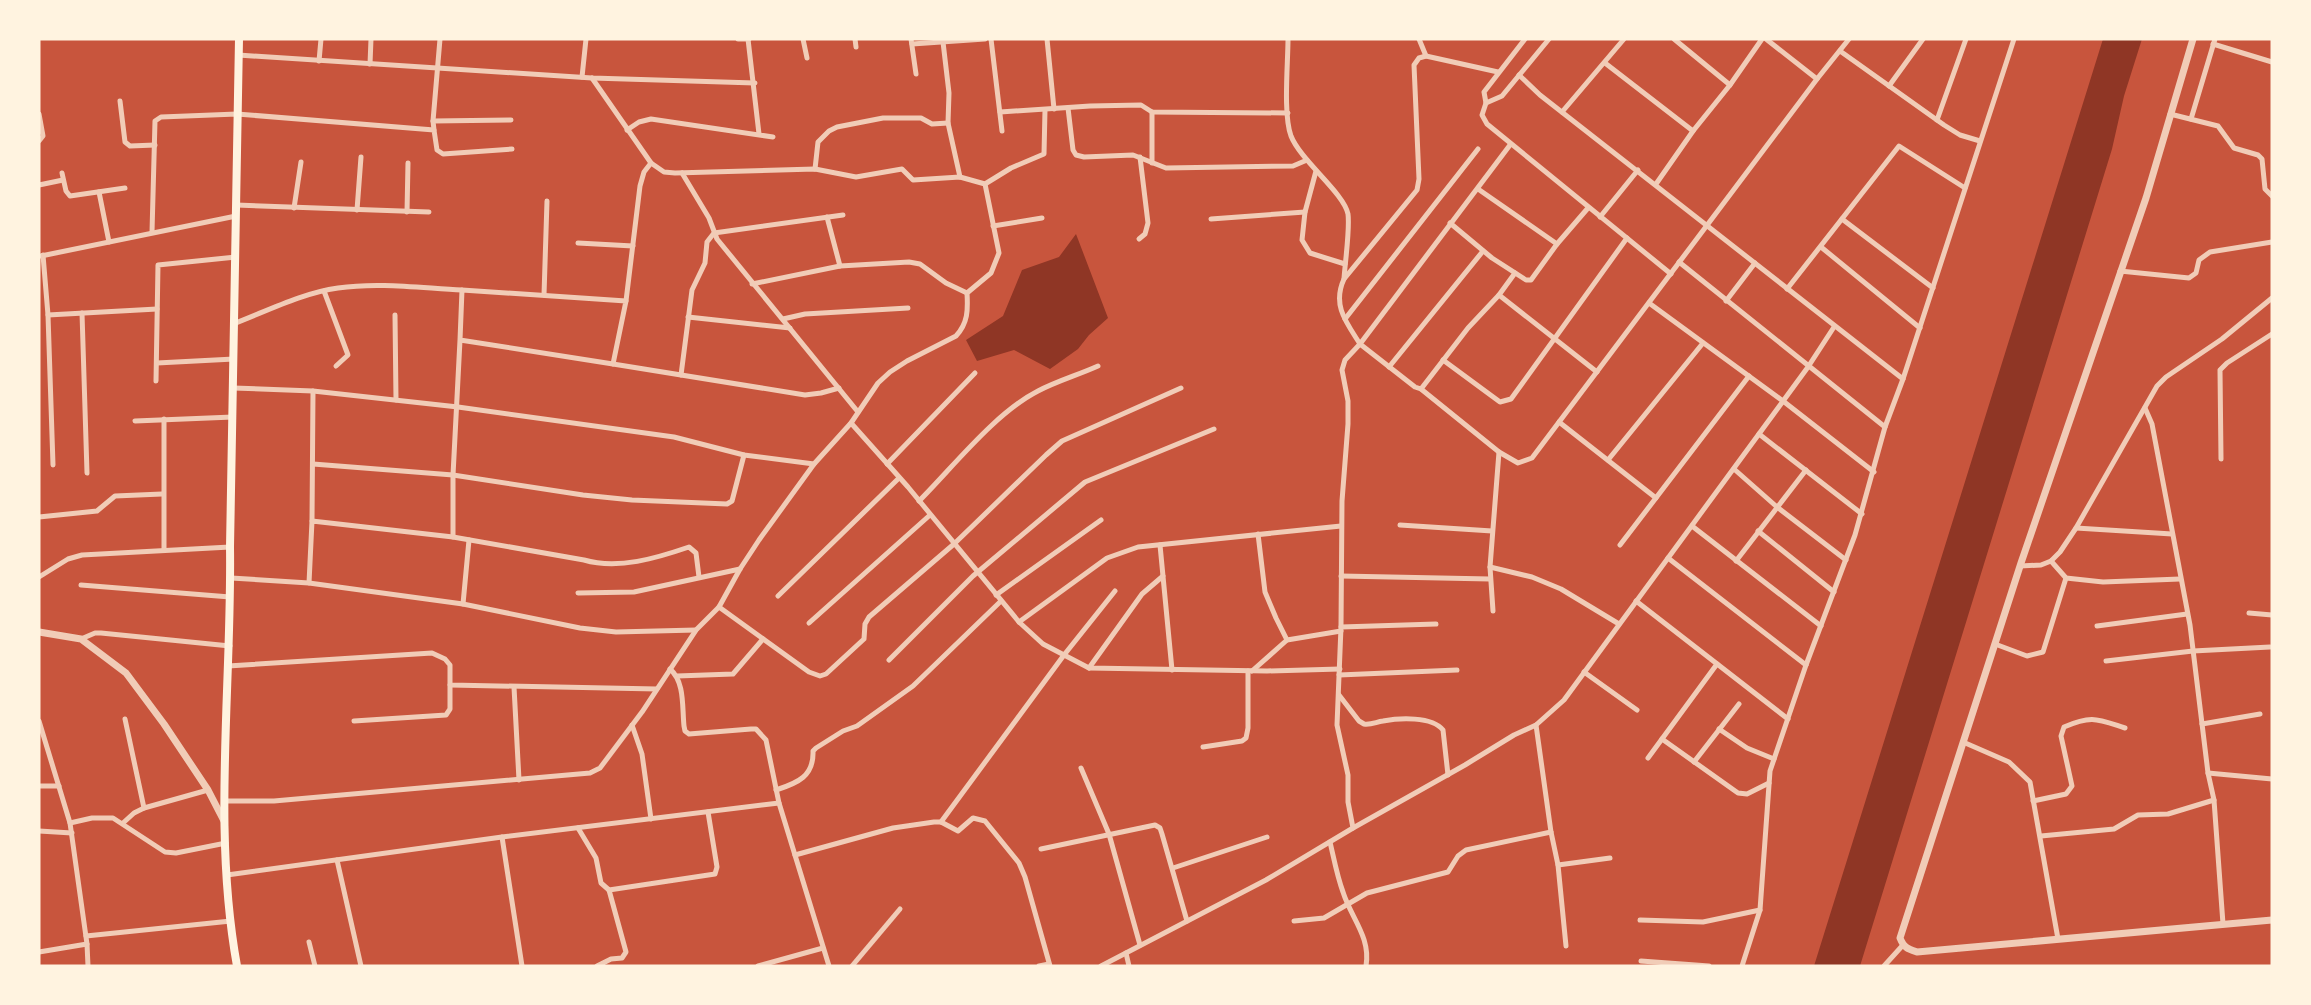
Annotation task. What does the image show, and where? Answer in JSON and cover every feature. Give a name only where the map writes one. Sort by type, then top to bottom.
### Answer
[{"type":"main road","points":[[237,966],[227,875],[225,801],[230,646],[239,39]]},
{"type":"street","points":[[319,61],[321,39]]},
{"type":"street","points":[[370,64],[371,39]]},
{"type":"street","points":[[440,39],[434,121],[437,150],[443,154],[512,149]]},
{"type":"street","points":[[582,77],[586,39]]},
{"type":"street","points":[[738,39],[748,39],[755,83],[759,134]]},
{"type":"street","points":[[803,39],[807,58]]},
{"type":"street","points":[[855,39],[856,47]]},
{"type":"street","points":[[916,74],[912,42],[985,39]]},
{"type":"street","points":[[991,39],[1002,131]]},
{"type":"street","points":[[1047,39],[1054,109]]},
{"type":"street","points":[[1288,39],[1290,134],[1299,150],[1343,203],[1348,214],[1344,279]]},
{"type":"street","points":[[1419,39],[1426,57]]},
{"type":"street","points":[[1525,39],[1484,92],[1486,103],[1482,115],[1487,124],[1671,274]]},
{"type":"street","points":[[1486,103],[1502,96],[1549,39]]},
{"type":"street","points":[[1563,112],[1624,39]]},
{"type":"street","points":[[1674,39],[1730,85]]},
{"type":"street","points":[[1656,184],[1693,131],[1764,39],[1817,79]]},
{"type":"street","points":[[1498,72],[1426,57],[1419,58],[1414,65],[1419,179],[1417,190],[1344,279],[1339,290],[1338,302],[1360,344],[1415,387],[1421,389],[1499,452],[1518,463],[1532,458],[1849,39]]},
{"type":"street","points":[[1889,86],[1923,39]]},
{"type":"street","points":[[1937,120],[1966,39]]},
{"type":"street","points":[[1742,966],[1760,910],[1770,771],[1862,513],[1885,427],[1904,379],[2014,39]]},
{"type":"street","points":[[2193,39],[2146,198],[2020,566],[1900,938],[1903,945],[1917,952],[2272,920]]},
{"type":"street","points":[[943,42],[949,93],[948,123],[960,177]]},
{"type":"street","points":[[2191,119],[2214,42],[2272,62]]},
{"type":"street","points":[[1840,51],[1960,135],[1980,141]]},
{"type":"street","points":[[238,55],[592,78],[755,83]]},
{"type":"street","points":[[1605,63],[1693,131]]},
{"type":"street","points":[[1519,75],[1540,95],[1656,184],[1707,227],[1904,379]]},
{"type":"street","points":[[592,78],[651,163],[664,172],[815,169],[856,177],[902,169],[913,180],[960,177],[985,184],[1011,168],[1044,154],[1045,110]]},
{"type":"street","points":[[120,101],[125,142],[130,146],[155,145]]},
{"type":"street","points":[[1000,112],[1141,105],[1152,112],[1288,113]]},
{"type":"street","points":[[1068,108],[1073,150],[1084,157],[1133,155],[1166,168],[1293,166],[1307,159]]},
{"type":"street","points":[[1152,112],[1152,163]]},
{"type":"street","points":[[39,114],[43,139],[39,141]]},
{"type":"street","points":[[152,232],[157,118],[237,114],[434,130]]},
{"type":"street","points":[[2170,114],[2218,126],[2234,148],[2258,155],[2262,159],[2265,189],[2272,196]]},
{"type":"street","points":[[627,130],[651,118],[773,136]]},
{"type":"street","points":[[815,169],[818,142],[829,131],[837,128],[883,118],[921,118],[932,124],[948,123]]},
{"type":"street","points":[[434,121],[511,120]]},
{"type":"street","points":[[1353,828],[1348,802],[1348,775],[1337,725],[1341,629],[1341,526],[1348,424],[1342,370],[1345,360],[1360,344],[1510,144]]},
{"type":"street","points":[[1787,289],[1899,146],[1965,188]]},
{"type":"street","points":[[1345,319],[1478,149]]},
{"type":"street","points":[[357,210],[361,157]]},
{"type":"street","points":[[1139,239],[1145,234],[1148,223],[1140,157]]},
{"type":"street","points":[[294,208],[301,162]]},
{"type":"street","points":[[407,212],[408,163]]},
{"type":"street","points":[[613,364],[626,301],[641,177],[651,163]]},
{"type":"street","points":[[1600,217],[1638,170]]},
{"type":"street","points":[[1316,171],[1305,213],[1302,240],[1310,253],[1345,264]]},
{"type":"street","points":[[62,173],[66,191],[70,196],[125,188]]},
{"type":"street","points":[[682,173],[709,218],[714,233],[752,284],[858,412]]},
{"type":"street","points":[[39,185],[63,180]]},
{"type":"street","points":[[967,293],[992,273],[999,253],[985,184]]},
{"type":"street","points":[[1478,189],[1557,244]]},
{"type":"street","points":[[99,192],[108,242]]},
{"type":"street","points":[[544,295],[547,201]]},
{"type":"street","points":[[236,205],[429,212]]},
{"type":"street","points":[[1450,222],[1484,251],[1526,280],[1531,280],[1588,207]]},
{"type":"street","points":[[1211,219],[1305,213]]},
{"type":"street","points":[[681,375],[692,290],[705,263],[707,242],[714,233],[843,215]]},
{"type":"street","points":[[52,465],[48,315],[41,256],[236,216]]},
{"type":"street","points":[[827,216],[840,266]]},
{"type":"street","points":[[993,226],[1042,218]]},
{"type":"street","points":[[1842,219],[1933,288]]},
{"type":"street","points":[[1443,360],[1500,402],[1504,403],[1511,399],[1627,238]]},
{"type":"street","points":[[2120,271],[2189,278],[2196,273],[2199,260],[2210,252],[2272,242]]},
{"type":"street","points":[[578,243],[633,246]]},
{"type":"street","points":[[1821,247],[1920,328]]},
{"type":"street","points":[[1389,367],[1484,251]]},
{"type":"street","points":[[156,381],[158,265],[236,257]]},
{"type":"street","points":[[752,284],[840,266],[909,262],[920,264],[946,283],[967,293]]},
{"type":"street","points":[[1679,262],[1885,427]]},
{"type":"street","points":[[1726,301],[1755,263]]},
{"type":"street","points":[[1421,389],[1468,328],[1499,295],[1515,273]]},
{"type":"street","points":[[233,324],[324,291],[369,286],[626,301]]},
{"type":"street","points":[[453,537],[453,475],[462,290]]},
{"type":"street","points":[[324,291],[348,351],[346,359],[336,366]]},
{"type":"street","points":[[225,801],[274,801],[590,773],[605,762],[696,630],[719,607],[740,568],[814,464],[851,423],[878,383],[890,372],[956,336],[962,329],[967,317],[967,293]]},
{"type":"street","points":[[1499,295],[1597,372]]},
{"type":"street","points":[[2020,566],[2041,565],[2051,561],[2060,552],[2157,386],[2166,377],[2222,339],[2272,298]]},
{"type":"street","points":[[1649,303],[1783,401],[1874,472]]},
{"type":"street","points":[[783,319],[805,314],[908,308]]},
{"type":"street","points":[[48,315],[157,309]]},
{"type":"street","points":[[82,313],[87,474]]},
{"type":"street","points":[[395,315],[396,400]]},
{"type":"street","points":[[688,317],[790,328]]},
{"type":"street","points":[[1101,966],[1266,880],[1514,735],[1536,725],[1564,700],[1808,367],[1834,327]]},
{"type":"street","points":[[2221,459],[2220,370],[2272,334]]},
{"type":"street","points":[[460,340],[805,395],[839,388]]},
{"type":"street","points":[[1608,460],[1703,343]]},
{"type":"street","points":[[157,363],[234,359]]},
{"type":"street","points":[[919,501],[992,426],[1016,406],[1037,392],[1098,366]]},
{"type":"street","points":[[887,464],[975,373]]},
{"type":"street","points":[[1620,545],[1749,376]]},
{"type":"street","points":[[233,388],[313,391],[458,407],[674,437],[744,455],[814,464]]},
{"type":"street","points":[[719,607],[809,672],[820,676],[826,674],[864,639],[865,624],[869,617],[954,544],[1062,441],[1182,388]]},
{"type":"street","points":[[309,583],[313,391]]},
{"type":"street","points":[[2145,408],[2152,424],[2193,651],[2208,773],[2214,800],[2223,924]]},
{"type":"street","points":[[135,421],[233,417]]},
{"type":"street","points":[[164,419],[162,494],[164,550]]},
{"type":"street","points":[[1558,422],[1656,498]]},
{"type":"street","points":[[851,423],[930,514],[1018,622],[1043,644],[1089,668],[1340,672],[1457,670]]},
{"type":"street","points":[[889,660],[977,572],[1085,482],[1214,429]]},
{"type":"street","points":[[1759,434],[1862,513]]},
{"type":"street","points":[[1493,611],[1490,567],[1499,452]]},
{"type":"street","points":[[313,464],[453,475],[612,498],[727,504],[732,501],[744,455]]},
{"type":"street","points":[[1734,469],[1777,507],[1846,560]]},
{"type":"street","points":[[1736,561],[1806,470]]},
{"type":"street","points":[[778,596],[899,478]]},
{"type":"street","points":[[39,517],[97,511],[115,496],[162,494]]},
{"type":"street","points":[[809,623],[930,514]]},
{"type":"street","points":[[996,595],[1101,520]]},
{"type":"street","points":[[312,521],[453,537],[598,564],[625,563],[689,547],[696,553],[699,577]]},
{"type":"street","points":[[1400,525],[1492,531]]},
{"type":"street","points":[[1018,622],[1107,558],[1138,547],[1341,526]]},
{"type":"street","points":[[1692,526],[1821,626]]},
{"type":"street","points":[[2076,528],[2172,534]]},
{"type":"street","points":[[1758,531],[1834,592]]},
{"type":"street","points":[[1258,534],[1265,592],[1287,640]]},
{"type":"street","points":[[463,604],[469,540]]},
{"type":"street","points":[[1160,545],[1172,670]]},
{"type":"street","points":[[39,577],[75,556],[230,547]]},
{"type":"street","points":[[1668,558],[1806,665]]},
{"type":"street","points":[[2051,561],[2066,579],[2103,582],[2180,579]]},
{"type":"street","points":[[1490,567],[1532,577],[1561,589],[1618,624]]},
{"type":"street","points":[[578,593],[634,592],[740,568]]},
{"type":"street","points":[[1089,668],[1143,594],[1163,576]]},
{"type":"street","points":[[1341,576],[1490,579]]},
{"type":"street","points":[[231,578],[309,583],[463,604],[580,628],[616,632],[696,630]]},
{"type":"street","points":[[1995,644],[2027,656],[2043,652],[2066,579]]},
{"type":"street","points":[[81,585],[230,597]]},
{"type":"street","points":[[941,822],[1064,655],[1115,591]]},
{"type":"street","points":[[776,790],[792,784],[809,771],[814,759],[813,751],[816,748],[843,731],[857,726],[913,687],[1001,601]]},
{"type":"street","points":[[1636,601],[1788,719]]},
{"type":"street","points":[[2249,613],[2272,615]]},
{"type":"street","points":[[2097,626],[2187,614]]},
{"type":"street","points":[[1203,747],[1242,741],[1246,738],[1250,671],[1287,640],[1341,629],[1436,624]]},
{"type":"street","points":[[39,632],[81,639],[126,673],[164,724],[208,790],[225,823]]},
{"type":"street","points":[[81,639],[101,633],[230,646]]},
{"type":"street","points":[[677,676],[733,674],[763,639]]},
{"type":"street","points":[[2106,661],[2193,651],[2270,647]]},
{"type":"street","points":[[228,666],[432,653],[450,665],[450,710],[446,715],[354,721]]},
{"type":"street","points":[[1648,758],[1717,664]]},
{"type":"street","points":[[670,669],[677,676],[681,687],[685,731],[689,734],[756,729],[766,740],[779,802],[829,966]]},
{"type":"street","points":[[1584,672],[1637,710]]},
{"type":"street","points":[[450,685],[657,689]]},
{"type":"street","points":[[514,687],[519,780]]},
{"type":"street","points":[[1339,694],[1359,721],[1364,724],[1385,720],[1411,720],[1427,721],[1441,726],[1448,774]]},
{"type":"street","points":[[1694,762],[1739,704]]},
{"type":"street","points":[[2202,724],[2260,714]]},
{"type":"street","points":[[125,718],[144,808]]},
{"type":"street","points":[[2034,801],[2066,794],[2072,786],[2061,736],[2064,727],[2089,718],[2125,728]]},
{"type":"street","points":[[40,725],[72,833],[88,966]]},
{"type":"street","points":[[632,725],[642,754],[651,819]]},
{"type":"street","points":[[1536,725],[1558,865],[1566,946]]},
{"type":"street","points":[[1719,729],[1747,748],[1774,759]]},
{"type":"street","points":[[1662,739],[1738,793],[1747,794],[1769,783]]},
{"type":"street","points":[[1963,742],[2009,762],[2017,767],[2030,782],[2058,939]]},
{"type":"street","points":[[1081,768],[1109,834],[1140,945]]},
{"type":"street","points":[[2208,773],[2272,779]]},
{"type":"street","points":[[39,786],[58,786]]},
{"type":"street","points":[[123,823],[144,808],[208,790]]},
{"type":"street","points":[[2041,836],[2114,829],[2138,815],[2168,814],[2214,800]]},
{"type":"street","points":[[227,875],[779,802]]},
{"type":"street","points":[[609,890],[715,874],[717,867],[708,812]]},
{"type":"street","points":[[70,823],[92,818],[112,818],[165,852],[176,853],[226,843]]},
{"type":"street","points":[[795,855],[893,828],[941,822],[958,831],[973,818],[985,821],[1015,855],[1025,877],[1050,965],[1039,966]]},
{"type":"street","points":[[1041,849],[1147,826],[1160,828],[1187,921]]},
{"type":"street","points":[[578,828],[596,858],[601,883],[609,890],[626,952],[622,958],[611,959],[597,966]]},
{"type":"street","points":[[39,831],[72,833]]},
{"type":"street","points":[[1294,921],[1324,918],[1367,893],[1448,872],[1458,856],[1466,850],[1551,832]]},
{"type":"street","points":[[502,837],[522,966]]},
{"type":"street","points":[[1173,868],[1267,837]]},
{"type":"street","points":[[1330,842],[1347,904],[1365,940],[1366,966]]},
{"type":"street","points":[[1558,865],[1610,858]]},
{"type":"street","points":[[337,860],[361,966]]},
{"type":"street","points":[[852,966],[900,909]]},
{"type":"street","points":[[1640,920],[1703,922],[1760,910]]},
{"type":"street","points":[[86,936],[231,921]]},
{"type":"street","points":[[309,942],[315,966]]},
{"type":"street","points":[[39,952],[87,944]]},
{"type":"street","points":[[1884,966],[1903,945]]},
{"type":"street","points":[[758,966],[823,948]]},
{"type":"street","points":[[1126,953],[1129,966]]},
{"type":"street","points":[[1641,961],[1709,966]]},
{"type":"shaded area","points":[[2103,39],[2142,39],[2124,96],[2112,149],[1860,966],[1814,966]]},
{"type":"shaded area","points":[[1076,234],[1108,318],[1089,335],[1078,349],[1050,369],[1014,350],[977,361],[966,340],[1003,316],[1022,270],[1059,257]]}]
